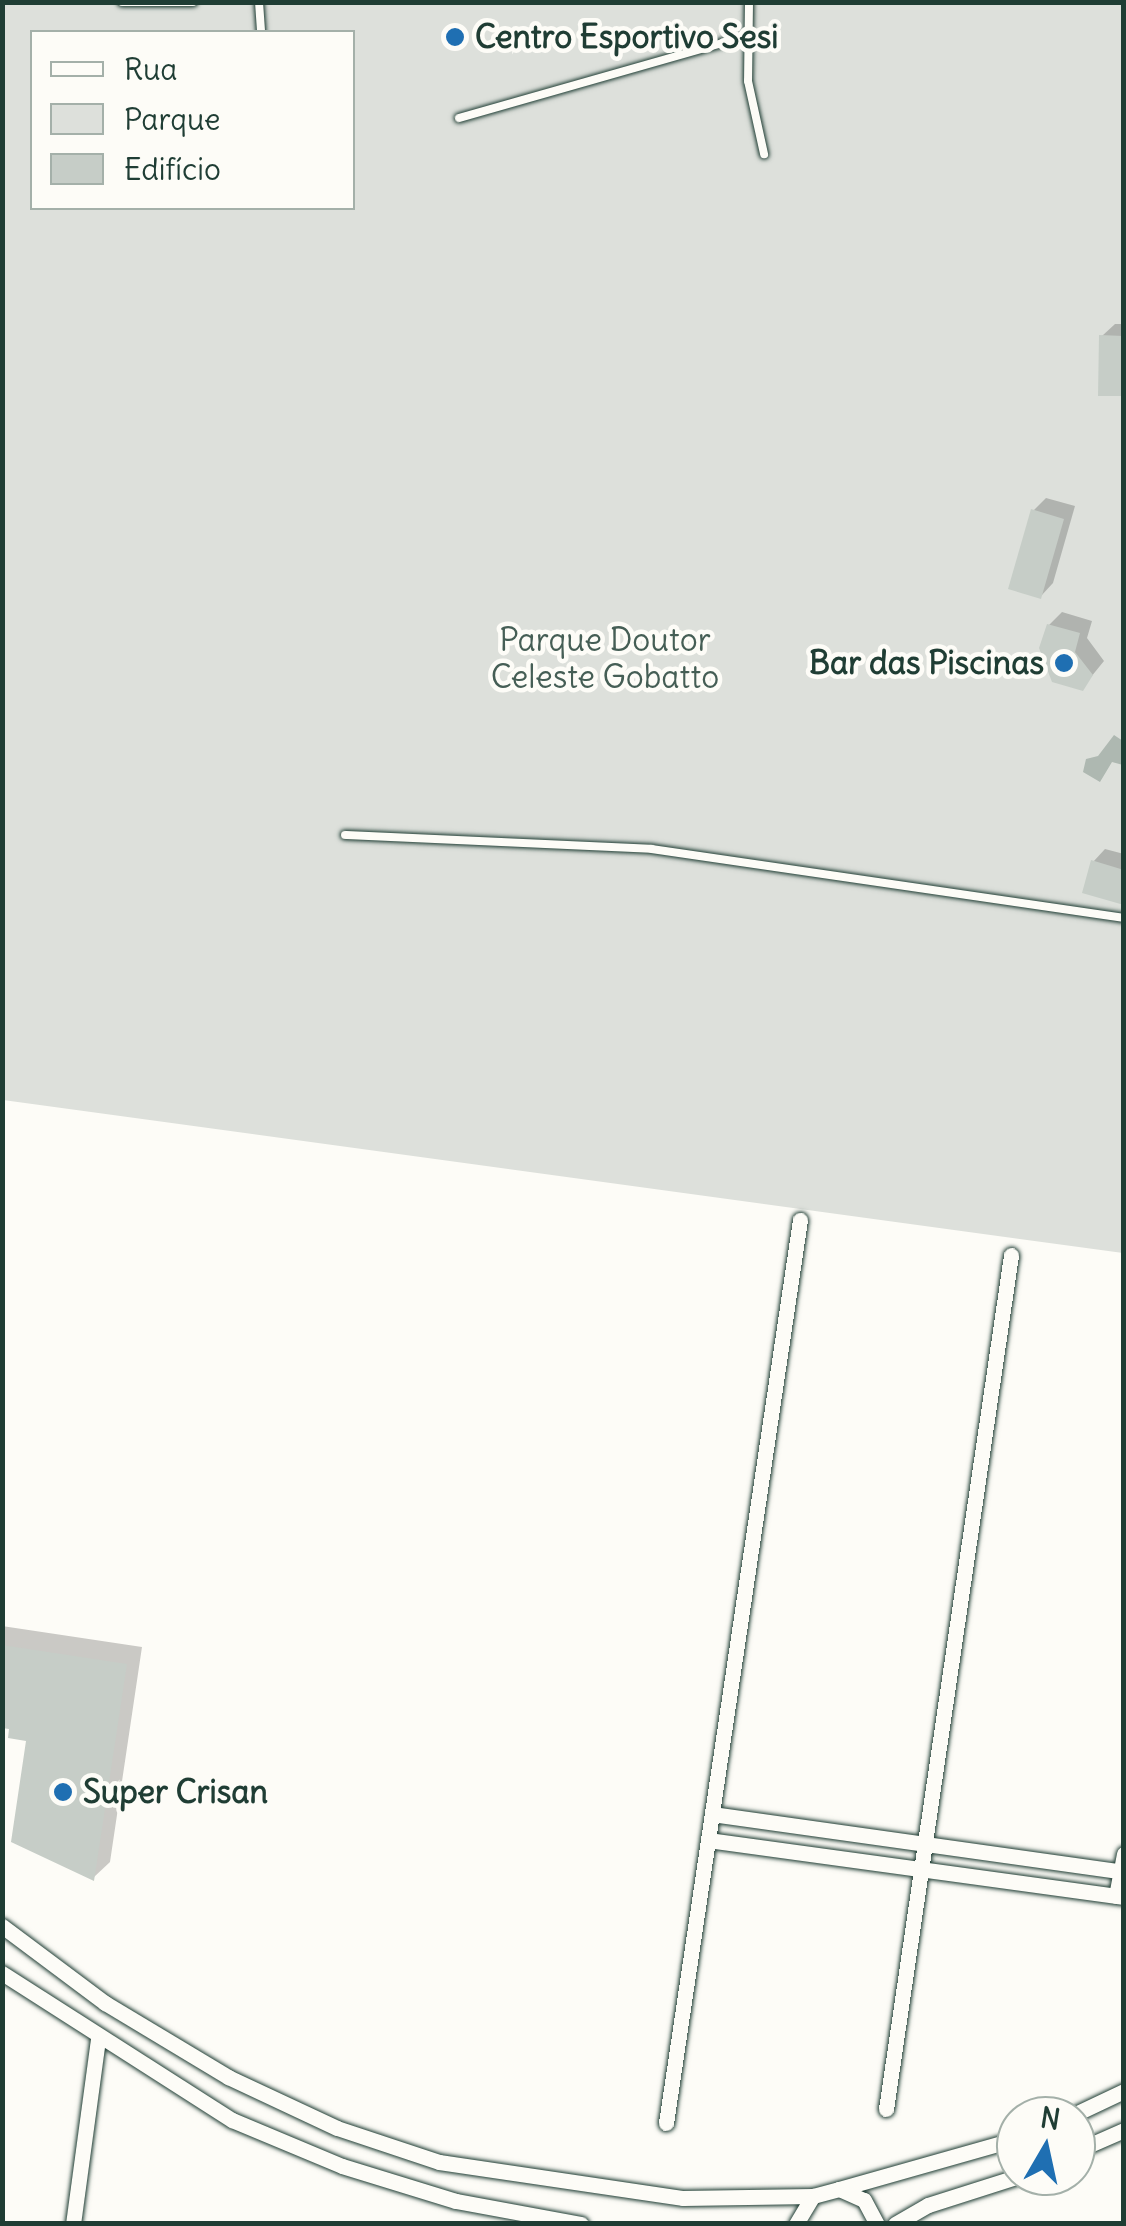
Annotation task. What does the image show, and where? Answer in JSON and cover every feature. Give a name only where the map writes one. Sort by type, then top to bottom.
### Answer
[{"type":"street","points":[[666,2122],[800,1220]]},
{"type":"street","points":[[886,2109],[1011,1255]]},
{"type":"street","points":[[712,1814],[1122,1872]]},
{"type":"street","points":[[708,1840],[1120,1897],[1124,1854]]},
{"type":"street","points":[[2,1926],[105,2003],[228,2077],[439,2162],[683,2198],[813,2196],[996,2145]]},
{"type":"street","points":[[2,1974],[232,2120],[342,2166],[456,2202],[581,2224]]},
{"type":"street","points":[[73,2224],[98,2038]]},
{"type":"street","points":[[1096,2104],[1124,2091]]},
{"type":"street","points":[[1096,2143],[1124,2130]]},
{"type":"street","points":[[895,2224],[928,2206],[996,2184]]},
{"type":"street","points":[[839,2190],[864,2200],[877,2224]]},
{"type":"street","points":[[796,2224],[813,2196]]},
{"type":"lane","points":[[122,2],[193,2]]},
{"type":"lane","points":[[259,2],[261,30]]},
{"type":"lane","points":[[749,2],[748,81],[764,154]]},
{"type":"lane","points":[[459,118],[747,36]]},
{"type":"lane","points":[[345,835],[652,848],[1124,918]]},
{"type":"green space","name":"Parque Doutor Celeste Gobatto","points":[[2,3],[1123,3],[1123,1253],[3,1100]]},
{"type":"shaded area","points":[[1114,735],[1123,741],[1123,765],[1112,762],[1100,782],[1083,772],[1086,759],[1098,756]]},
{"type":"building","points":[[1099,335],[1124,336],[1124,396],[1098,396]]},
{"type":"building","points":[[1031,509],[1064,519],[1041,599],[1008,589]]},
{"type":"building","name":"Bar das Piscinas","points":[[1047,624],[1080,633],[1075,652],[1093,675],[1083,691],[1052,682],[1039,648]]},
{"type":"building","points":[[1091,860],[1124,870],[1124,905],[1082,893]]},
{"type":"building","name":"Super Crisan","points":[[2,1645],[127,1664],[94,1881],[11,1842],[26,1741],[8,1738],[9,1729],[2,1728]]},
{"type":"place","name":"Centro Esportivo Sesi","points":[[455,37]]},
{"type":"place","name":"Bar das Piscinas","points":[[1064,663]]},
{"type":"place","name":"Super Crisan","points":[[63,1792]]}]
